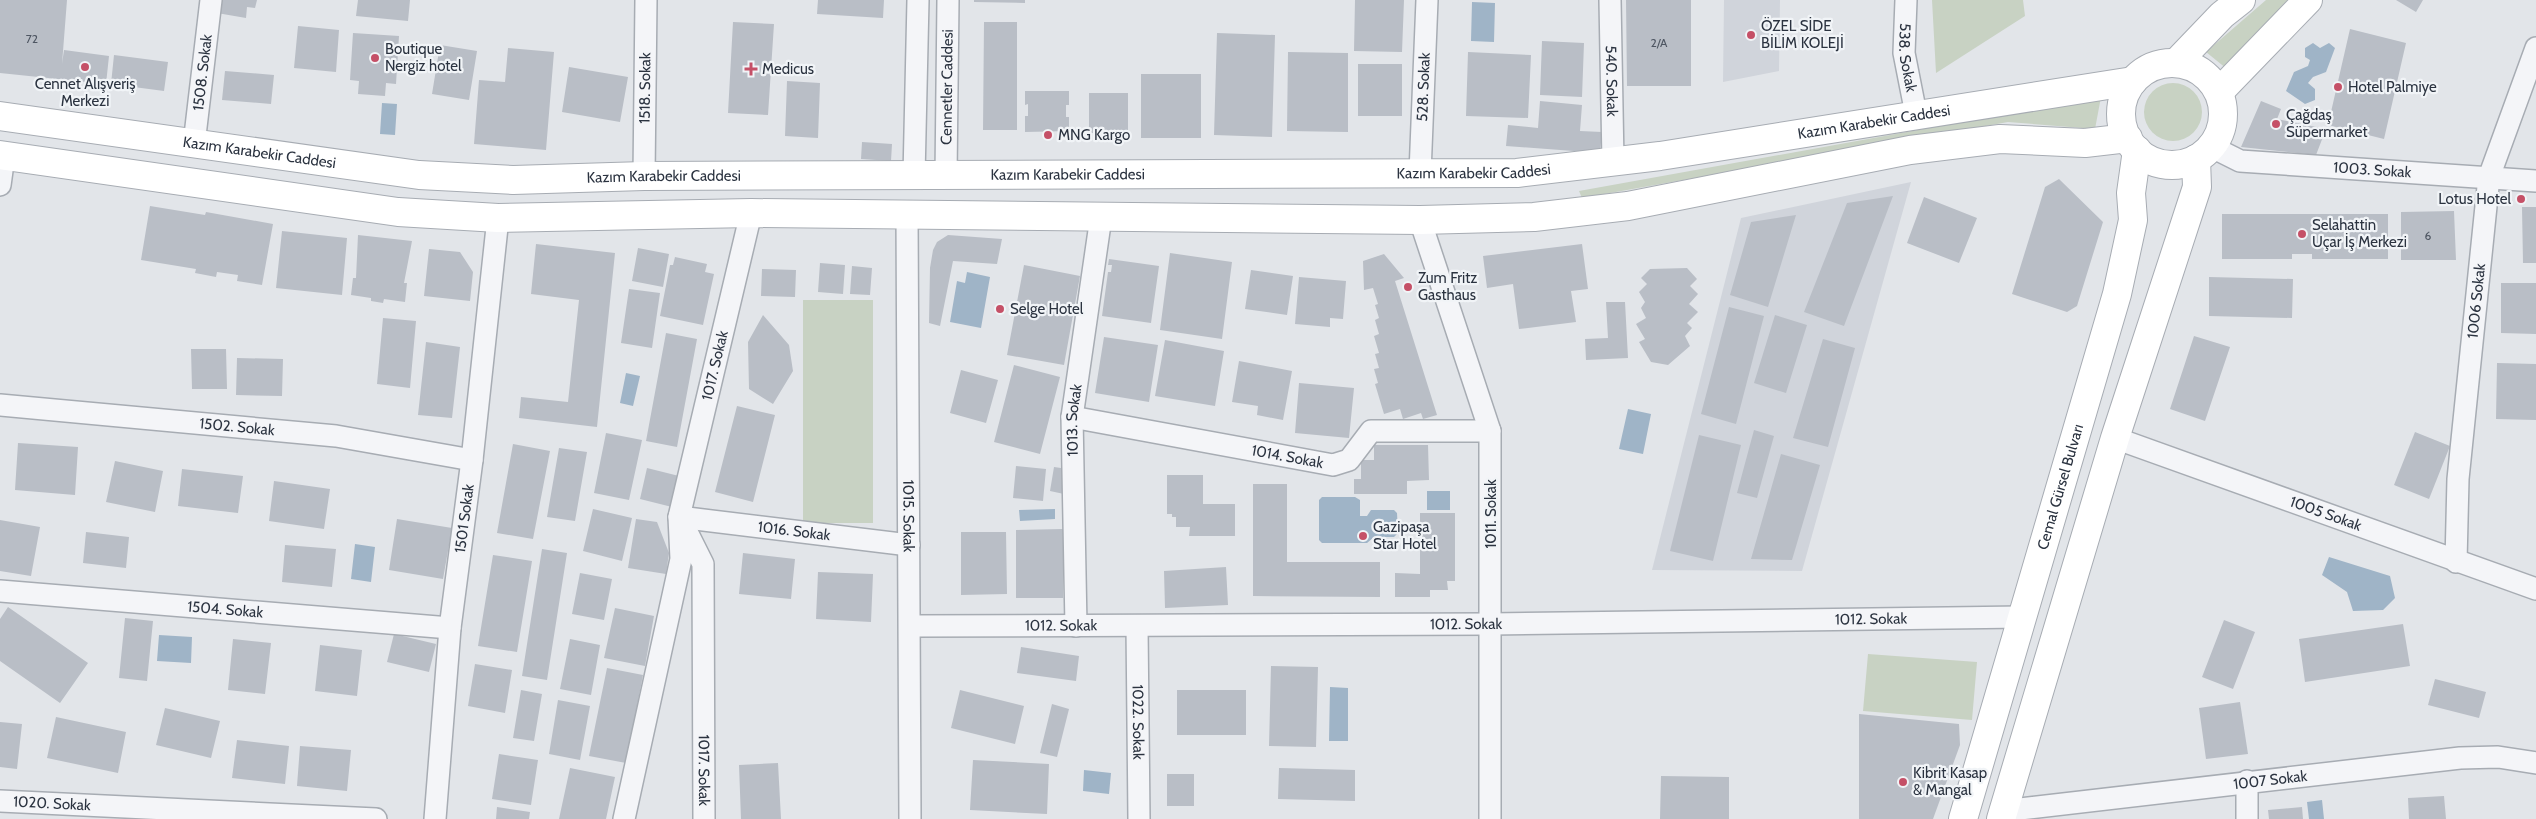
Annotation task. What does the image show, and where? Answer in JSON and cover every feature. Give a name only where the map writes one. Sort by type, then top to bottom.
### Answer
[{"type":"main road","points":[[2219,92],[2308,0]]},
{"type":"main road","points":[[2176,63],[2227,5]]},
{"type":"main road","points":[[2002,815],[2114,438],[2197,187],[2204,153],[2223,122],[2223,107],[2219,92],[2212,82],[2200,71],[2176,63],[2153,66],[2133,81],[2122,106],[2122,122],[2132,144],[2161,164],[2186,163],[2204,153]]},
{"type":"main road","name":"Kazım Karabekir Caddesi","points":[[0,116],[418,175],[513,180],[644,176],[1517,173],[1613,162],[2133,81]]},
{"type":"main road","points":[[2,156],[398,212],[498,218],[751,214],[907,214],[1420,220],[1534,217],[1628,206],[1910,150],[2000,139],[2132,144]]},
{"type":"main road","name":"Cemal Gürsel Bulvarı","points":[[1963,819],[2117,294],[2133,220],[2131,193],[2132,144]]},
{"type":"street","name":"1508. Sokak","points":[[194,144],[211,0]]},
{"type":"street","name":"1518. Sokak","points":[[644,176],[646,0]]},
{"type":"street","name":"Cennetler Caddesi","points":[[914,176],[918,0]]},
{"type":"street","name":"Cennetler Caddesi","points":[[946,176],[948,0]]},
{"type":"street","name":"528. Sokak","points":[[1420,174],[1426,0]]},
{"type":"street","name":"540. Sokak","points":[[1610,0],[1613,162]]},
{"type":"street","name":"538. Sokak","points":[[1906,0],[1904,53],[1916,114]]},
{"type":"street","name":"1006 Sokak","points":[[2456,562],[2458,479],[2489,177],[2536,48]]},
{"type":"street","name":"1003. Sokak","points":[[2204,153],[2240,161],[2536,181]]},
{"type":"street","points":[[0,185],[2,156]]},
{"type":"street","name":"1017. Sokak","points":[[624,819],[681,559],[679,517],[751,214]]},
{"type":"street","name":"1015. Sokak","points":[[907,214],[910,819]]},
{"type":"street","name":"1013. Sokak","points":[[1076,626],[1072,417],[1101,216]]},
{"type":"street","name":"1501 Sokak","points":[[435,819],[450,628],[472,460],[498,218]]},
{"type":"street","name":"1011. Sokak","points":[[1420,220],[1490,431],[1490,819]]},
{"type":"street","name":"1502. Sokak","points":[[0,405],[336,436],[472,460]]},
{"type":"street","name":"1014. Sokak","points":[[1072,417],[1333,465],[1349,460],[1371,431],[1490,431]]},
{"type":"street","name":"1005 Sokak","points":[[2114,438],[2456,562],[2536,589]]},
{"type":"street","name":"1017. Sokak","points":[[679,517],[703,564],[704,819]]},
{"type":"street","name":"1016. Sokak","points":[[679,517],[909,545]]},
{"type":"street","name":"1504. Sokak","points":[[0,591],[450,628]]},
{"type":"street","name":"1012. Sokak","points":[[910,626],[1491,624],[2022,617]]},
{"type":"street","name":"1022. Sokak","points":[[1137,626],[1138,819]]},
{"type":"street","name":"1007 Sokak","points":[[2002,815],[2247,781],[2460,758],[2498,757],[2536,763]]},
{"type":"street","points":[[2247,781],[2247,819]]},
{"type":"street","name":"1020. Sokak","points":[[0,801],[376,819]]},
{"type":"shaded area","name":"ÖZEL SİDE BİLİM KOLEJİ","points":[[1724,0],[1780,0],[1779,71],[1723,82]]},
{"type":"shaded area","points":[[1911,182],[1802,571],[1652,570],[1741,218]]},
{"type":"green space","points":[[1932,0],[2023,0],[2025,16],[1936,73]]},
{"type":"green space","points":[[2266,0],[2290,0],[2227,69],[2206,52]]},
{"type":"green space","points":[[2167,83],[2179,83],[2194,91],[2202,106],[2202,118],[2194,133],[2179,141],[2167,141],[2152,133],[2144,118],[2144,106],[2152,91]]},
{"type":"green space","points":[[2101,97],[2095,129],[2008,122],[1582,198],[1579,191]]},
{"type":"green space","points":[[803,300],[873,300],[873,523],[803,523]]},
{"type":"green space","points":[[1868,654],[1977,662],[1972,720],[1863,711]]},
{"type":"water","points":[[1472,2],[1495,3],[1494,42],[1471,41]]},
{"type":"water","points":[[2313,43],[2320,48],[2329,43],[2335,48],[2326,72],[2313,77],[2308,83],[2315,89],[2315,100],[2305,104],[2286,91],[2294,72],[2308,66],[2310,60],[2305,57],[2305,48]]},
{"type":"water","points":[[382,103],[397,104],[395,135],[380,134]]},
{"type":"water","points":[[967,272],[990,277],[981,328],[950,322],[957,281],[965,283]]},
{"type":"water","points":[[626,373],[640,376],[633,406],[620,403]]},
{"type":"water","points":[[1628,409],[1651,414],[1643,454],[1619,449]]},
{"type":"water","points":[[1427,491],[1450,491],[1450,510],[1427,510]]},
{"type":"water","points":[[1322,497],[1355,497],[1360,500],[1360,516],[1367,516],[1371,510],[1394,510],[1397,513],[1398,533],[1394,537],[1374,537],[1367,543],[1322,543],[1319,540],[1319,500]]},
{"type":"water","points":[[1055,509],[1055,519],[1020,521],[1019,510]]},
{"type":"water","points":[[355,544],[375,547],[371,582],[351,579]]},
{"type":"water","points":[[2329,557],[2390,576],[2395,598],[2383,610],[2353,611],[2347,592],[2322,575]]},
{"type":"water","points":[[159,635],[192,637],[191,663],[157,661]]},
{"type":"water","points":[[1330,687],[1348,688],[1348,741],[1329,741]]},
{"type":"water","points":[[1084,770],[1111,773],[1109,794],[1083,791]]},
{"type":"water","points":[[2322,800],[2324,819],[2309,819],[2307,802]]},
{"type":"building","points":[[0,0],[67,0],[62,64],[64,50],[109,56],[106,84],[0,73]]},
{"type":"building","points":[[219,0],[257,0],[255,8],[247,7],[246,18],[217,13]]},
{"type":"building","points":[[358,0],[410,0],[408,21],[356,16]]},
{"type":"building","points":[[818,0],[884,0],[883,18],[817,14]]},
{"type":"building","points":[[974,0],[1025,0],[1025,3],[974,2]]},
{"type":"building","points":[[1355,0],[1404,0],[1402,52],[1354,51]]},
{"type":"building","points":[[1626,0],[1691,0],[1691,86],[1627,86]]},
{"type":"building","points":[[2396,0],[2423,0],[2416,12]]},
{"type":"building","name":"Medicus","points":[[733,22],[774,24],[768,115],[728,113]]},
{"type":"building","points":[[984,22],[1017,22],[1017,130],[983,130]]},
{"type":"building","points":[[298,26],[339,30],[336,72],[294,68]]},
{"type":"building","points":[[2350,29],[2406,43],[2384,139],[2328,125]]},
{"type":"building","name":"Boutique Nergiz hotel","points":[[353,33],[399,36],[396,84],[386,83],[385,96],[358,94],[359,81],[350,80]]},
{"type":"building","points":[[1217,33],[1275,35],[1272,137],[1214,135]]},
{"type":"building","points":[[1542,41],[1584,43],[1582,97],[1540,95]]},
{"type":"building","points":[[440,45],[477,51],[469,100],[432,94]]},
{"type":"building","points":[[508,48],[554,52],[546,150],[474,144],[479,80],[505,82]]},
{"type":"building","points":[[1288,52],[1348,53],[1348,132],[1287,131]]},
{"type":"building","points":[[1468,52],[1531,55],[1528,118],[1466,116]]},
{"type":"building","points":[[114,55],[168,62],[164,91],[111,84]]},
{"type":"building","points":[[1358,64],[1402,64],[1402,116],[1358,116]]},
{"type":"building","points":[[569,67],[628,77],[620,122],[562,112]]},
{"type":"building","points":[[225,71],[274,75],[271,104],[222,100]]},
{"type":"building","points":[[1141,74],[1201,74],[1201,138],[1141,138]]},
{"type":"building","points":[[787,81],[820,83],[818,138],[785,136]]},
{"type":"building","points":[[1025,91],[1069,91],[1069,105],[1066,105],[1066,117],[1069,117],[1069,131],[1025,132],[1025,116],[1028,116],[1028,104],[1025,105]]},
{"type":"building","points":[[1089,93],[1128,93],[1128,133],[1089,133]]},
{"type":"building","points":[[1540,101],[1582,105],[1580,131],[1602,132],[1600,153],[1506,146],[1508,125],[1538,128]]},
{"type":"building","name":"Çağdaş Süpermarket","points":[[2261,101],[2281,109],[2277,119],[2326,129],[2316,155],[2241,147]]},
{"type":"building","points":[[862,142],[892,144],[891,161],[861,159]]},
{"type":"building","points":[[2059,179],[2103,222],[2077,306],[2067,312],[2012,294],[2045,187]]},
{"type":"building","points":[[1893,196],[1844,326],[1804,312],[1847,203]]},
{"type":"building","points":[[1924,197],[1977,218],[1959,263],[1907,243]]},
{"type":"building","points":[[150,206],[205,215],[206,212],[273,224],[262,285],[237,281],[238,275],[217,272],[216,277],[195,273],[196,269],[141,260]]},
{"type":"building","points":[[2522,207],[2536,207],[2536,263],[2523,263]]},
{"type":"building","points":[[2454,211],[2456,260],[2401,260],[2401,212]]},
{"type":"building","points":[[2222,214],[2388,214],[2388,259],[2312,259],[2312,254],[2292,254],[2292,259],[2222,259]]},
{"type":"building","points":[[1796,215],[1768,307],[1730,295],[1751,222]]},
{"type":"building","points":[[282,231],[347,238],[342,295],[276,288]]},
{"type":"building","points":[[358,235],[412,241],[404,283],[407,283],[405,302],[384,299],[383,303],[371,301],[371,298],[351,295],[353,278],[356,278]]},
{"type":"building","points":[[948,235],[1002,239],[997,264],[953,261],[940,326],[929,323],[930,268],[933,250],[937,242]]},
{"type":"building","points":[[536,244],[615,253],[597,427],[519,418],[521,397],[568,402],[579,300],[531,294]]},
{"type":"building","points":[[1582,244],[1588,289],[1571,291],[1576,322],[1519,329],[1513,284],[1487,288],[1483,256]]},
{"type":"building","points":[[638,248],[669,254],[663,287],[632,281]]},
{"type":"building","points":[[429,249],[460,252],[473,272],[470,301],[424,296]]},
{"type":"building","points":[[1170,253],[1232,262],[1222,339],[1160,330]]},
{"type":"building","points":[[1384,254],[1404,278],[1395,281],[1437,415],[1423,419],[1421,413],[1403,419],[1400,409],[1384,414],[1375,384],[1378,383],[1374,369],[1379,368],[1375,354],[1379,353],[1374,336],[1379,334],[1375,320],[1379,318],[1375,305],[1378,304],[1373,288],[1364,290],[1363,261]]},
{"type":"building","points":[[675,257],[707,264],[705,272],[714,274],[703,325],[660,316],[670,265],[673,265]]},
{"type":"building","points":[[1109,259],[1159,266],[1151,323],[1102,316],[1108,272],[1111,272],[1112,265],[1108,265]]},
{"type":"building","points":[[820,263],[845,265],[843,294],[818,292]]},
{"type":"building","points":[[1024,265],[1080,276],[1064,365],[1007,355]]},
{"type":"building","points":[[852,266],[872,268],[870,295],[850,294]]},
{"type":"building","points":[[1687,268],[1697,279],[1690,286],[1698,294],[1689,304],[1698,312],[1687,323],[1692,328],[1685,336],[1690,346],[1668,365],[1651,362],[1639,342],[1645,339],[1636,324],[1646,318],[1641,308],[1645,302],[1639,292],[1647,284],[1641,278],[1650,269]]},
{"type":"building","points":[[762,269],[796,270],[795,297],[761,296]]},
{"type":"building","points":[[1251,270],[1293,276],[1287,315],[1245,309]]},
{"type":"building","points":[[1299,277],[1346,281],[1343,319],[1330,318],[1330,327],[1295,324]]},
{"type":"building","points":[[2209,277],[2293,279],[2292,318],[2209,316]]},
{"type":"building","points":[[2501,283],[2536,283],[2536,334],[2501,333]]},
{"type":"building","points":[[629,289],[660,293],[652,348],[621,343]]},
{"type":"building","points":[[1606,302],[1625,302],[1628,358],[1586,360],[1585,339],[1608,338]]},
{"type":"building","points":[[1729,307],[1764,316],[1736,424],[1701,414]]},
{"type":"building","points":[[763,315],[789,345],[793,371],[773,404],[749,389],[748,342]]},
{"type":"building","points":[[1775,315],[1807,325],[1786,393],[1754,383]]},
{"type":"building","points":[[383,318],[416,321],[410,388],[377,384]]},
{"type":"building","points":[[666,333],[697,339],[677,447],[646,441]]},
{"type":"building","points":[[2194,336],[2230,347],[2205,421],[2170,409]]},
{"type":"building","points":[[1104,337],[1158,345],[1149,402],[1095,393]]},
{"type":"building","points":[[1823,339],[1855,348],[1828,447],[1793,438]]},
{"type":"building","points":[[1165,340],[1224,351],[1215,406],[1155,396]]},
{"type":"building","points":[[426,342],[460,347],[452,418],[418,415]]},
{"type":"building","points":[[191,349],[226,349],[227,389],[192,389]]},
{"type":"building","points":[[237,358],[283,359],[282,396],[236,395]]},
{"type":"building","points":[[1239,361],[1292,371],[1283,420],[1257,415],[1258,406],[1232,402]]},
{"type":"building","points":[[2497,363],[2536,364],[2536,420],[2496,419]]},
{"type":"building","points":[[1014,365],[1060,377],[1040,454],[994,442]]},
{"type":"building","points":[[961,370],[998,380],[986,423],[950,413]]},
{"type":"building","points":[[1299,383],[1354,388],[1349,438],[1295,433]]},
{"type":"building","points":[[737,406],[775,415],[753,502],[715,492]]},
{"type":"building","points":[[1754,430],[1774,436],[1757,498],[1737,493]]},
{"type":"building","points":[[2415,432],[2450,446],[2429,499],[2394,485]]},
{"type":"building","points":[[606,433],[642,440],[629,500],[594,493]]},
{"type":"building","points":[[1699,435],[1741,445],[1713,561],[1670,551]]},
{"type":"building","points":[[18,443],[78,447],[75,495],[15,490]]},
{"type":"building","points":[[513,444],[550,451],[533,539],[497,533]]},
{"type":"building","points":[[1374,445],[1428,445],[1429,480],[1407,481],[1407,494],[1354,494],[1354,479],[1361,479],[1361,460],[1374,460]]},
{"type":"building","points":[[559,448],[587,452],[575,521],[547,517]]},
{"type":"building","points":[[1781,454],[1820,465],[1792,560],[1751,559]]},
{"type":"building","points":[[115,461],[163,471],[155,512],[106,502]]},
{"type":"building","points":[[1016,466],[1046,469],[1043,501],[1013,498]]},
{"type":"building","points":[[1054,467],[1068,469],[1064,494],[1050,491]]},
{"type":"building","points":[[647,468],[679,476],[672,507],[640,499]]},
{"type":"building","points":[[182,469],[243,476],[238,513],[178,506]]},
{"type":"building","points":[[1167,475],[1203,475],[1203,504],[1235,504],[1235,536],[1189,536],[1190,527],[1176,527],[1176,517],[1172,517],[1172,514],[1167,514]]},
{"type":"building","points":[[274,481],[330,489],[324,529],[269,521]]},
{"type":"building","points":[[1253,484],[1287,484],[1287,562],[1380,562],[1380,597],[1253,596]]},
{"type":"building","points":[[593,509],[632,518],[622,561],[583,551]]},
{"type":"building","points":[[1420,513],[1455,513],[1455,581],[1447,581],[1448,590],[1430,590],[1430,597],[1395,597],[1395,573],[1420,574]]},
{"type":"building","points":[[397,519],[452,528],[443,579],[389,570]]},
{"type":"building","points":[[636,519],[657,522],[669,553],[666,574],[628,568]]},
{"type":"building","points":[[0,520],[40,527],[31,576],[0,571]]},
{"type":"building","points":[[1063,529],[1063,598],[1016,598],[1016,530]]},
{"type":"building","points":[[86,532],[129,537],[126,568],[83,563]]},
{"type":"building","points":[[961,532],[1006,532],[1007,594],[961,595]]},
{"type":"building","points":[[285,545],[336,549],[332,587],[282,582]]},
{"type":"building","points":[[542,549],[567,553],[547,680],[522,676]]},
{"type":"building","points":[[743,553],[795,559],[791,599],[739,594]]},
{"type":"building","points":[[493,555],[532,561],[517,652],[478,646]]},
{"type":"building","points":[[1226,567],[1228,605],[1165,608],[1164,571]]},
{"type":"building","points":[[818,572],[873,574],[871,622],[816,619]]},
{"type":"building","points":[[580,573],[612,579],[604,620],[572,614]]},
{"type":"building","points":[[8,607],[88,663],[60,703],[0,661],[0,619]]},
{"type":"building","points":[[615,608],[654,616],[645,666],[604,658]]},
{"type":"building","points":[[125,618],[153,621],[147,681],[119,678]]},
{"type":"building","points":[[2224,620],[2255,632],[2233,689],[2202,677]]},
{"type":"building","points":[[2403,624],[2410,666],[2305,682],[2299,639]]},
{"type":"building","points":[[394,634],[436,644],[429,672],[387,662]]},
{"type":"building","points":[[233,639],[271,643],[265,694],[228,690]]},
{"type":"building","points":[[570,639],[600,645],[591,695],[560,689]]},
{"type":"building","points":[[320,645],[362,650],[357,696],[315,691]]},
{"type":"building","points":[[1021,647],[1079,656],[1076,681],[1017,673]]},
{"type":"building","points":[[475,664],[512,670],[505,713],[468,706]]},
{"type":"building","points":[[1271,666],[1318,667],[1316,747],[1269,746]]},
{"type":"building","points":[[607,668],[643,675],[626,763],[589,756]]},
{"type":"building","points":[[2435,679],[2486,692],[2479,718],[2428,705]]},
{"type":"building","points":[[521,690],[542,694],[534,741],[513,738]]},
{"type":"building","points":[[960,690],[1024,706],[1015,744],[951,728]]},
{"type":"building","points":[[1177,690],[1246,690],[1246,735],[1177,735]]},
{"type":"building","points":[[558,700],[590,706],[580,760],[549,754]]},
{"type":"building","points":[[2240,702],[2248,754],[2206,759],[2199,708]]},
{"type":"building","points":[[1052,704],[1069,709],[1057,757],[1040,753]]},
{"type":"building","points":[[165,708],[220,721],[211,758],[156,745]]},
{"type":"building","name":"Kibrit Kasap & Mangal","points":[[1859,714],[1959,724],[1960,745],[1933,819],[1859,819]]},
{"type":"building","points":[[56,717],[126,732],[118,773],[47,758]]},
{"type":"building","points":[[0,722],[22,724],[17,769],[0,767]]},
{"type":"building","points":[[237,740],[289,746],[285,784],[232,778]]},
{"type":"building","points":[[300,746],[351,750],[347,791],[297,786]]},
{"type":"building","points":[[499,754],[538,760],[531,805],[492,799]]},
{"type":"building","points":[[973,760],[1049,764],[1047,814],[970,810]]},
{"type":"building","points":[[778,763],[781,819],[741,819],[739,765]]},
{"type":"building","points":[[570,768],[615,777],[606,819],[559,819]]},
{"type":"building","points":[[1279,768],[1355,770],[1355,801],[1278,799]]},
{"type":"building","points":[[1167,774],[1194,774],[1194,806],[1167,806]]},
{"type":"building","points":[[1661,776],[1729,777],[1729,819],[1660,819]]},
{"type":"building","points":[[2444,796],[2446,819],[2409,819],[2408,798]]},
{"type":"building","points":[[497,807],[530,812],[529,819],[496,819]]},
{"type":"building","points":[[2302,807],[2303,819],[2269,819],[2268,810]]},
{"type":"place","name":"ÖZEL SİDE BİLİM KOLEJİ","points":[[1751,35]]},
{"type":"place","name":"Boutique Nergiz hotel","points":[[375,58]]},
{"type":"place","name":"Cennet Alışveriş Merkezi","points":[[85,67]]},
{"type":"place","name":"Medicus","points":[[751,69]]},
{"type":"place","name":"Hotel Palmiye","points":[[2338,87]]},
{"type":"place","name":"Çağdaş Süpermarket","points":[[2276,124]]},
{"type":"place","name":"MNG Kargo","points":[[1048,135]]},
{"type":"place","name":"Lotus Hotel","points":[[2521,199]]},
{"type":"place","name":"Selahattin Uçar İş Merkezi","points":[[2302,234]]},
{"type":"place","name":"Zum Fritz Gasthaus","points":[[1408,287]]},
{"type":"place","name":"Selge Hotel","points":[[1000,309]]},
{"type":"place","name":"Gazipaşa Star Hotel","points":[[1363,536]]},
{"type":"place","name":"Kibrit Kasap & Mangal","points":[[1903,782]]}]
